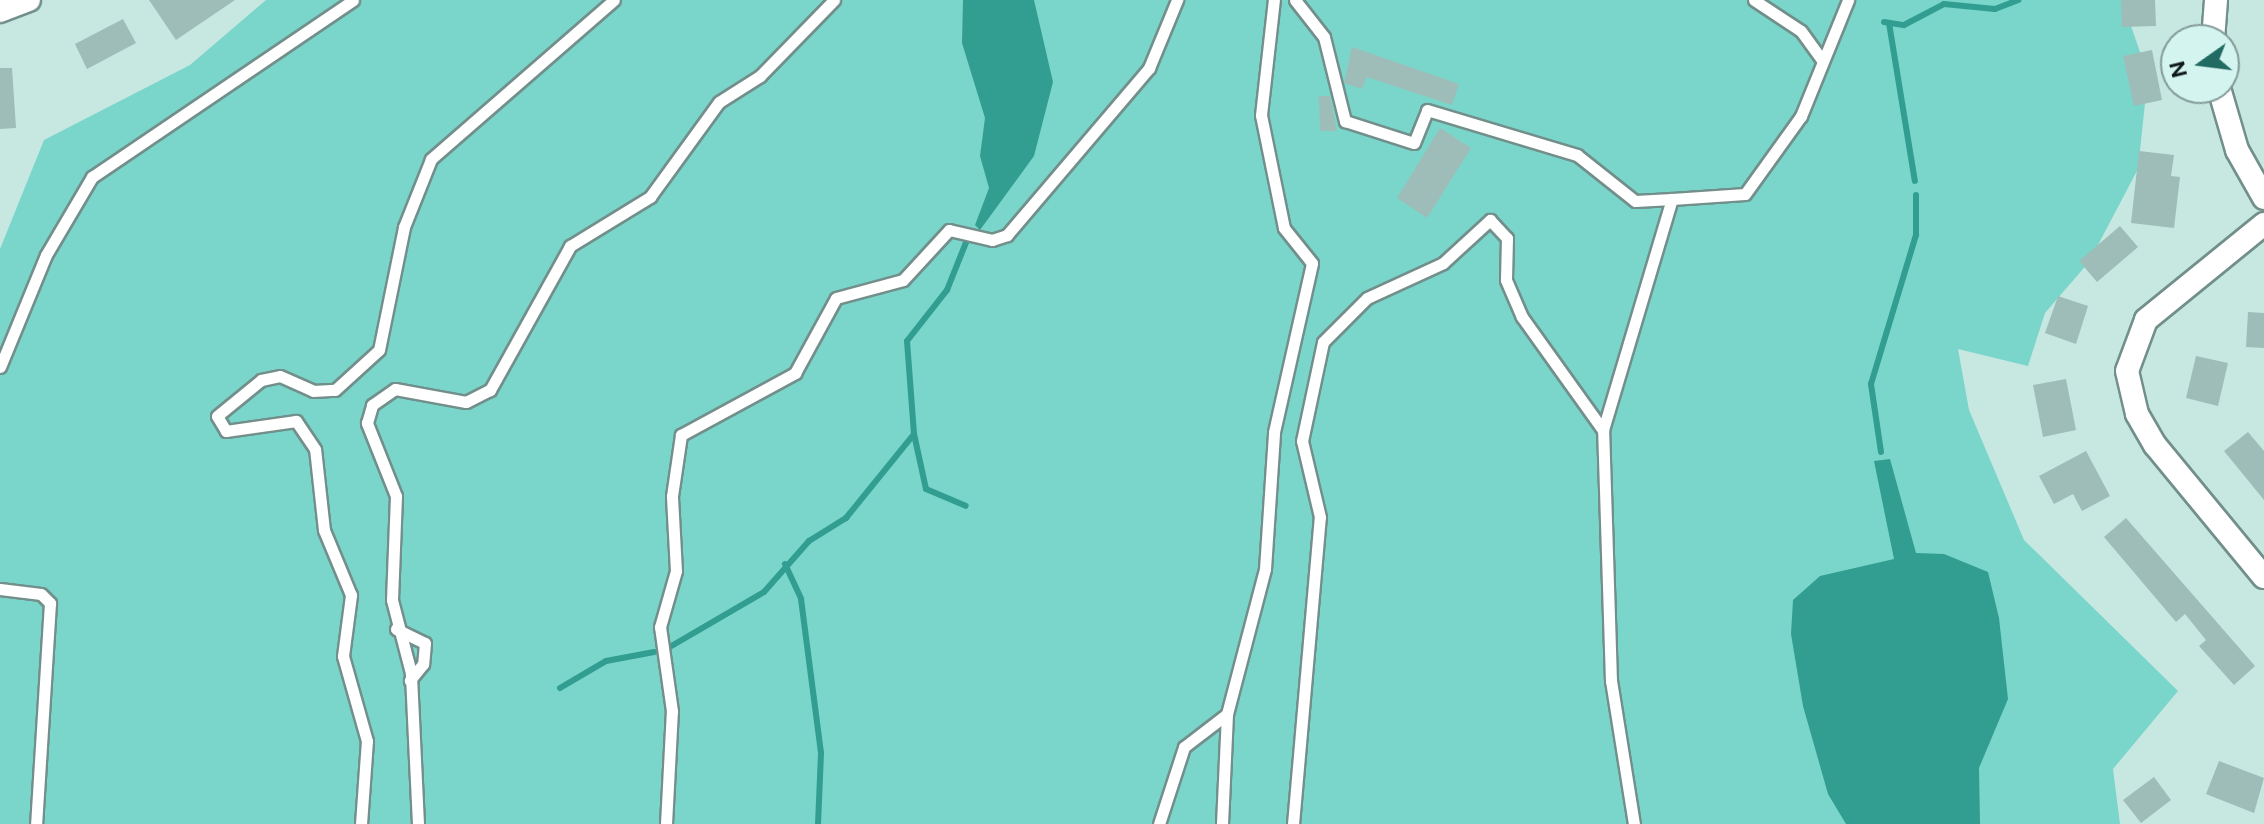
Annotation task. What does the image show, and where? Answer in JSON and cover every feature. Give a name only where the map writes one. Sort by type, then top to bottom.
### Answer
[{"type":"street","points":[[0,11],[29,0]]},
{"type":"street","points":[[2214,24],[2216,0]]},
{"type":"street","points":[[2224,104],[2237,150],[2264,198]]},
{"type":"street","points":[[2264,224],[2146,320],[2127,371],[2137,414],[2155,445],[2264,577]]},
{"type":"lane","points":[[0,367],[46,255],[92,177],[353,0]]},
{"type":"lane","points":[[361,824],[367,741],[343,656],[351,595],[324,530],[315,449],[296,421],[226,431],[217,416],[261,380],[280,376],[313,391],[335,390],[379,350],[404,227],[431,159],[614,0]]},
{"type":"lane","points":[[418,824],[410,680],[396,629],[396,496],[367,423],[372,405],[395,389],[466,402],[490,390],[570,246],[650,197],[719,102],[760,76],[834,0]]},
{"type":"lane","points":[[666,824],[672,711],[660,627],[676,571],[672,496],[681,435],[795,373],[836,298],[903,280],[949,230],[979,239],[1007,235],[1149,68],[1177,0]]},
{"type":"lane","points":[[1222,824],[1227,714],[1265,569],[1274,432],[1312,263],[1284,228],[1261,115],[1274,0]]},
{"type":"lane","points":[[1295,0],[1324,37],[1345,121],[1414,143],[1427,110],[1577,155],[1635,201],[1745,194],[1801,116],[1848,0]]},
{"type":"lane","points":[[1754,0],[1801,31],[1823,61]]},
{"type":"lane","points":[[1634,824],[1611,681],[1603,430],[1672,199]]},
{"type":"lane","points":[[1293,824],[1320,517],[1302,441],[1323,342],[1367,298],[1434,269],[1490,220],[1507,238],[1506,280],[1522,317],[1603,430]]},
{"type":"lane","points":[[0,589],[41,594],[50,603],[36,824]]},
{"type":"lane","points":[[396,629],[425,643],[423,664],[410,680]]},
{"type":"lane","points":[[1159,824],[1184,747],[1227,714]]},
{"type":"shaded area","points":[[266,0],[2122,0],[2148,75],[2138,169],[2089,262],[2045,313],[2028,366],[1958,349],[1969,410],[2024,540],[2178,691],[2113,769],[2120,824],[0,824],[0,249],[44,140],[190,65]]},
{"type":"shaded area","points":[[963,0],[1034,0],[1053,82],[1034,156],[980,230],[975,225],[989,188],[980,156],[985,118],[962,43]]},
{"type":"shaded area","points":[[1890,459],[1916,553],[1944,554],[1988,572],[1999,618],[2008,699],[1979,768],[1980,824],[1846,824],[1828,794],[1803,706],[1791,634],[1793,600],[1820,576],[1894,559],[1874,461]]},
{"type":"building","points":[[149,0],[235,0],[176,40]]},
{"type":"building","points":[[2121,0],[2155,0],[2156,26],[2122,27]]},
{"type":"building","points":[[123,19],[136,43],[87,69],[75,44]]},
{"type":"building","points":[[1352,47],[1459,84],[1452,105],[1367,77],[1362,89],[1344,83]]},
{"type":"building","points":[[2152,50],[2160,100],[2134,106],[2123,56]]},
{"type":"building","points":[[0,68],[12,68],[16,128],[0,129]]},
{"type":"building","points":[[1319,96],[1330,96],[1337,131],[1320,131]]},
{"type":"building","points":[[1440,128],[1471,148],[1427,218],[1397,198]]},
{"type":"building","points":[[2139,151],[2174,155],[2171,176],[2180,177],[2174,228],[2131,223]]},
{"type":"building","points":[[2120,226],[2138,247],[2097,282],[2079,261]]},
{"type":"building","points":[[2058,296],[2088,306],[2076,344],[2045,333]]},
{"type":"building","points":[[2248,312],[2264,313],[2264,348],[2246,347]]},
{"type":"building","points":[[2196,356],[2228,363],[2218,406],[2186,398]]},
{"type":"building","points":[[2066,379],[2076,430],[2043,437],[2033,385]]},
{"type":"building","points":[[2248,432],[2264,451],[2264,500],[2224,451]]},
{"type":"building","points":[[2086,451],[2110,496],[2082,511],[2073,494],[2054,504],[2039,476]]},
{"type":"building","points":[[2126,518],[2255,666],[2234,685],[2199,646],[2206,640],[2185,614],[2176,622],[2104,537]]},
{"type":"building","points":[[2219,761],[2264,778],[2254,813],[2206,794]]},
{"type":"building","points":[[2154,777],[2171,800],[2141,823],[2123,800]]},
{"type":"waterway","points":[[1884,22],[1904,25],[1944,4],[1995,9],[2018,0]]},
{"type":"waterway","points":[[1889,23],[1915,181]]},
{"type":"waterway","points":[[1881,452],[1871,384],[1916,235],[1916,195]]},
{"type":"waterway","points":[[668,648],[764,592],[809,541],[846,518],[914,434],[907,341],[947,290],[967,240]]},
{"type":"waterway","points":[[914,434],[926,489],[966,506]]},
{"type":"waterway","points":[[785,564],[801,599],[821,753],[818,824]]},
{"type":"waterway","points":[[560,688],[606,661],[654,652]]}]
